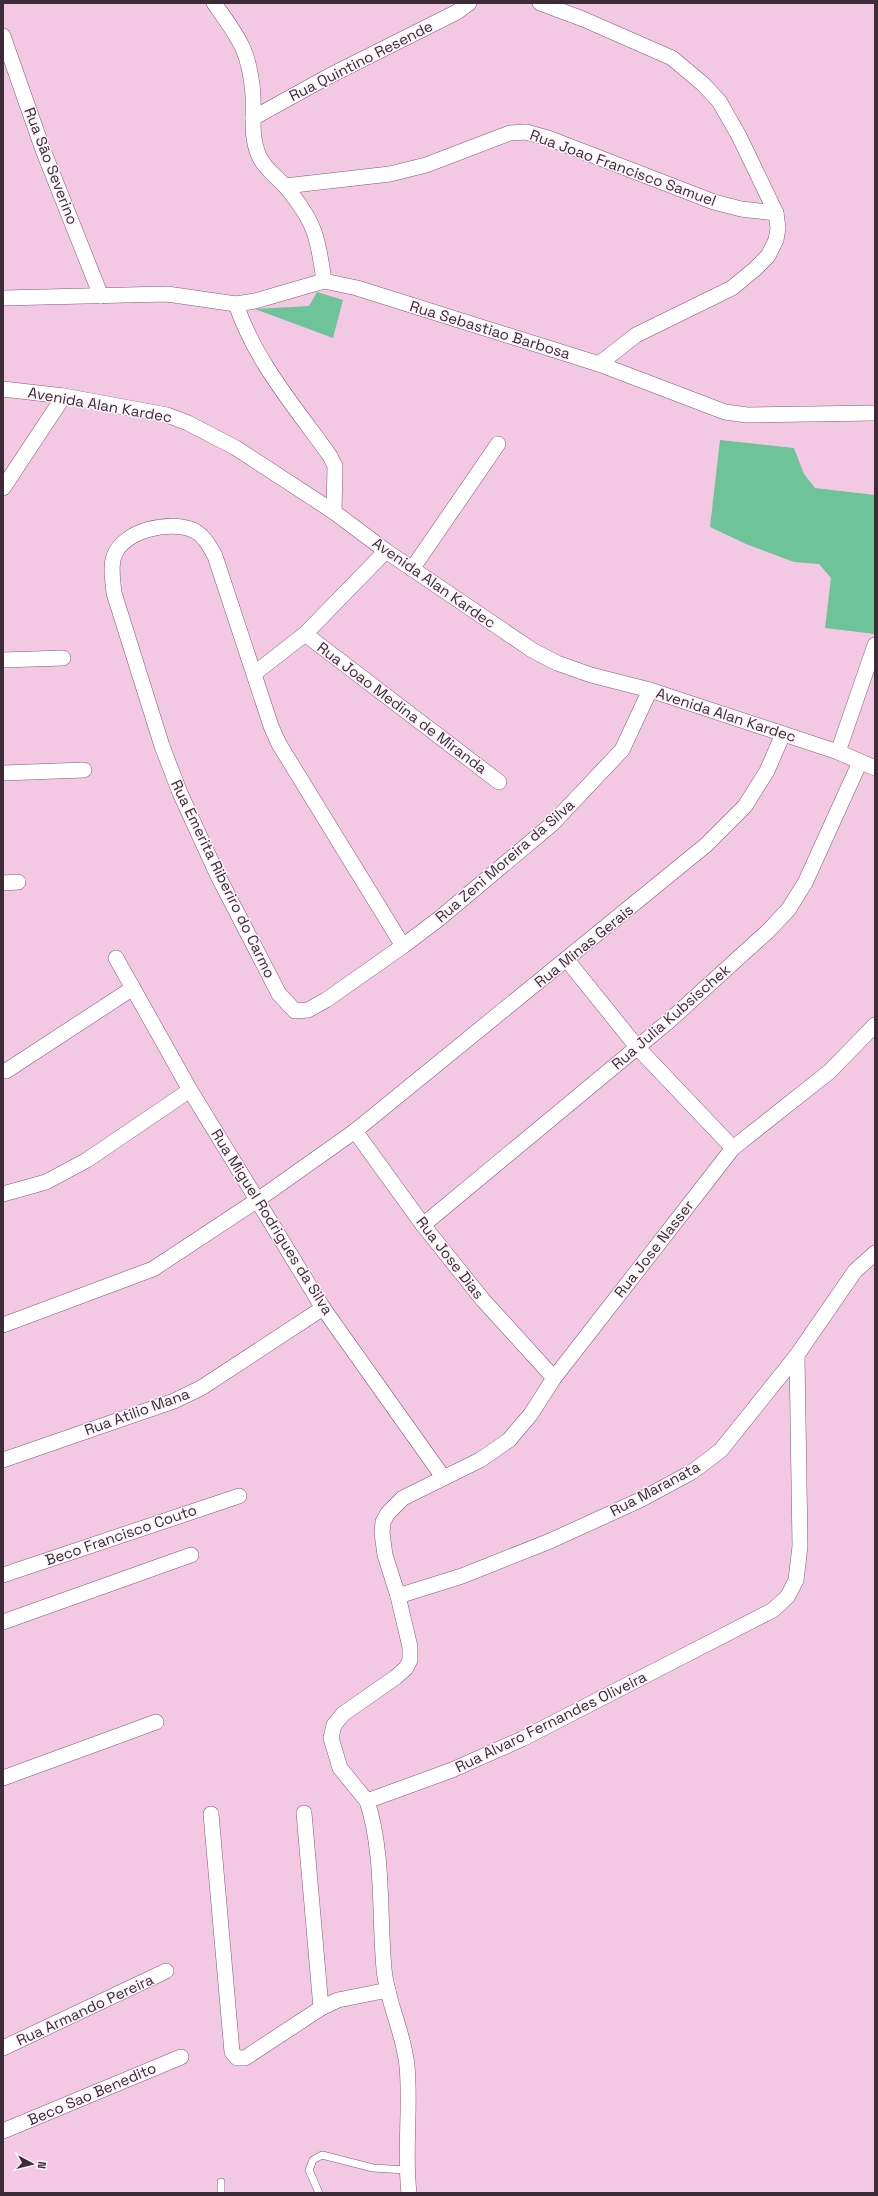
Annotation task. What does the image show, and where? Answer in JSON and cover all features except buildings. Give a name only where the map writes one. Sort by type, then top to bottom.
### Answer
[{"type":"street","points":[[214,3],[241,41],[246,55],[253,96],[252,118],[254,139],[260,160],[285,186],[312,222],[320,254],[324,281]]},
{"type":"street","name":"Rua Quintino Resende","points":[[252,118],[329,76],[457,12],[469,3]]},
{"type":"street","points":[[540,3],[583,19],[672,58],[704,84],[719,102],[739,136],[777,221],[776,240],[768,256],[732,288],[636,335],[599,364]]},
{"type":"street","name":"Rua São Severino","points":[[3,36],[43,150],[101,296]]},
{"type":"street","name":"Rua Joao Francisco Samuel","points":[[285,186],[390,174],[426,165],[510,133],[526,132],[548,138],[714,202],[777,221]]},
{"type":"street","name":"Rua Sebastiao Barbosa","points":[[3,298],[167,294],[236,304],[255,301],[324,281],[357,288],[599,364],[724,412],[747,415],[875,413]]},
{"type":"street","points":[[236,304],[252,344],[265,366],[330,456],[335,466],[334,512]]},
{"type":"street","name":"Avenida Alan Kardec","points":[[3,388],[64,396],[167,415],[188,423],[236,448],[334,512],[386,551],[532,650],[557,663],[591,675],[650,690],[838,752],[875,768]]},
{"type":"street","points":[[3,488],[64,396]]},
{"type":"street","points":[[412,569],[498,444]]},
{"type":"street","name":"Rua Emerita Riberiro do Carmo","points":[[326,1000],[308,1010],[295,1011],[279,994],[217,874],[180,793],[162,746],[114,593],[111,570],[114,556],[123,543],[136,534],[153,528],[179,527],[194,531],[206,541],[215,556],[271,726],[279,744],[403,946]]},
{"type":"street","points":[[254,673],[305,634],[386,551]]},
{"type":"street","name":"Rua Joao Medina de Miranda","points":[[305,634],[499,782]]},
{"type":"street","points":[[838,752],[875,645]]},
{"type":"street","points":[[3,660],[63,658]]},
{"type":"street","name":"Rua Zeni Moreira da Silva","points":[[326,1000],[440,918],[552,824],[605,770],[622,750],[650,690]]},
{"type":"street","name":"Rua Minas Gerais","points":[[3,1324],[153,1269],[259,1199],[355,1131],[567,960],[706,845],[745,806],[767,771],[783,734]]},
{"type":"street","name":"Rua Julia Kubsischek","points":[[424,1225],[692,1000],[767,932],[788,910],[805,883],[860,762]]},
{"type":"street","points":[[3,773],[84,770]]},
{"type":"street","name":"Rua Miguel Rodrigues da Silva","points":[[116,958],[190,1090],[259,1199],[323,1308],[443,1477]]},
{"type":"street","points":[[567,960],[637,1047],[733,1148]]},
{"type":"street","points":[[6,1071],[133,988]]},
{"type":"street","name":"Rua Jose Nasser","points":[[443,1477],[480,1460],[509,1440],[531,1414],[554,1378],[733,1148],[829,1072],[875,1025]]},
{"type":"street","points":[[3,1194],[46,1182],[87,1160],[190,1090]]},
{"type":"street","name":"Rua Jose Dias","points":[[355,1131],[424,1225],[483,1300],[554,1378]]},
{"type":"street","name":"Rua Maranata","points":[[398,1596],[462,1576],[550,1541],[640,1500],[692,1472],[721,1450],[796,1355],[855,1271],[875,1253]]},
{"type":"street","name":"Rua Atilio Mana","points":[[3,1460],[174,1401],[201,1388],[323,1308]]},
{"type":"street","name":"Rua Alvaro Fernandes Oliveira","points":[[367,1801],[452,1770],[522,1739],[773,1610],[788,1596],[796,1580],[800,1546],[796,1355]]},
{"type":"street","points":[[409,2193],[406,2170],[407,2068],[403,2041],[388,1990],[384,1964],[378,1847],[373,1819],[367,1801],[340,1768],[331,1738],[334,1725],[343,1714],[396,1677],[406,1668],[410,1660],[410,1647],[398,1596],[385,1555],[382,1533],[383,1522],[388,1513],[403,1498],[443,1477]]},
{"type":"street","name":"Beco Francisco Couto","points":[[3,1575],[239,1496]]},
{"type":"street","points":[[3,1622],[191,1555]]},
{"type":"street","points":[[3,1778],[156,1722]]},
{"type":"street","points":[[304,1813],[321,2008]]},
{"type":"street","points":[[211,1814],[232,2052],[237,2058],[245,2058],[321,2008],[338,2000],[388,1990]]},
{"type":"street","name":"Rua Armando Pereira","points":[[3,2048],[166,1972]]},
{"type":"street","name":"Beco Sao Benedito","points":[[3,2131],[181,2057]]},
{"type":"lane","points":[[319,2193],[310,2170],[313,2160],[322,2155],[373,2168],[406,2170]]},
{"type":"lane","points":[[221,2182],[221,2193]]},
{"type":"green space","points":[[317,292],[343,300],[333,338],[255,309],[309,306]]},
{"type":"green space","points":[[720,440],[794,448],[804,474],[815,488],[875,495],[875,634],[825,628],[831,578],[819,564],[794,562],[746,544],[710,527]]}]
